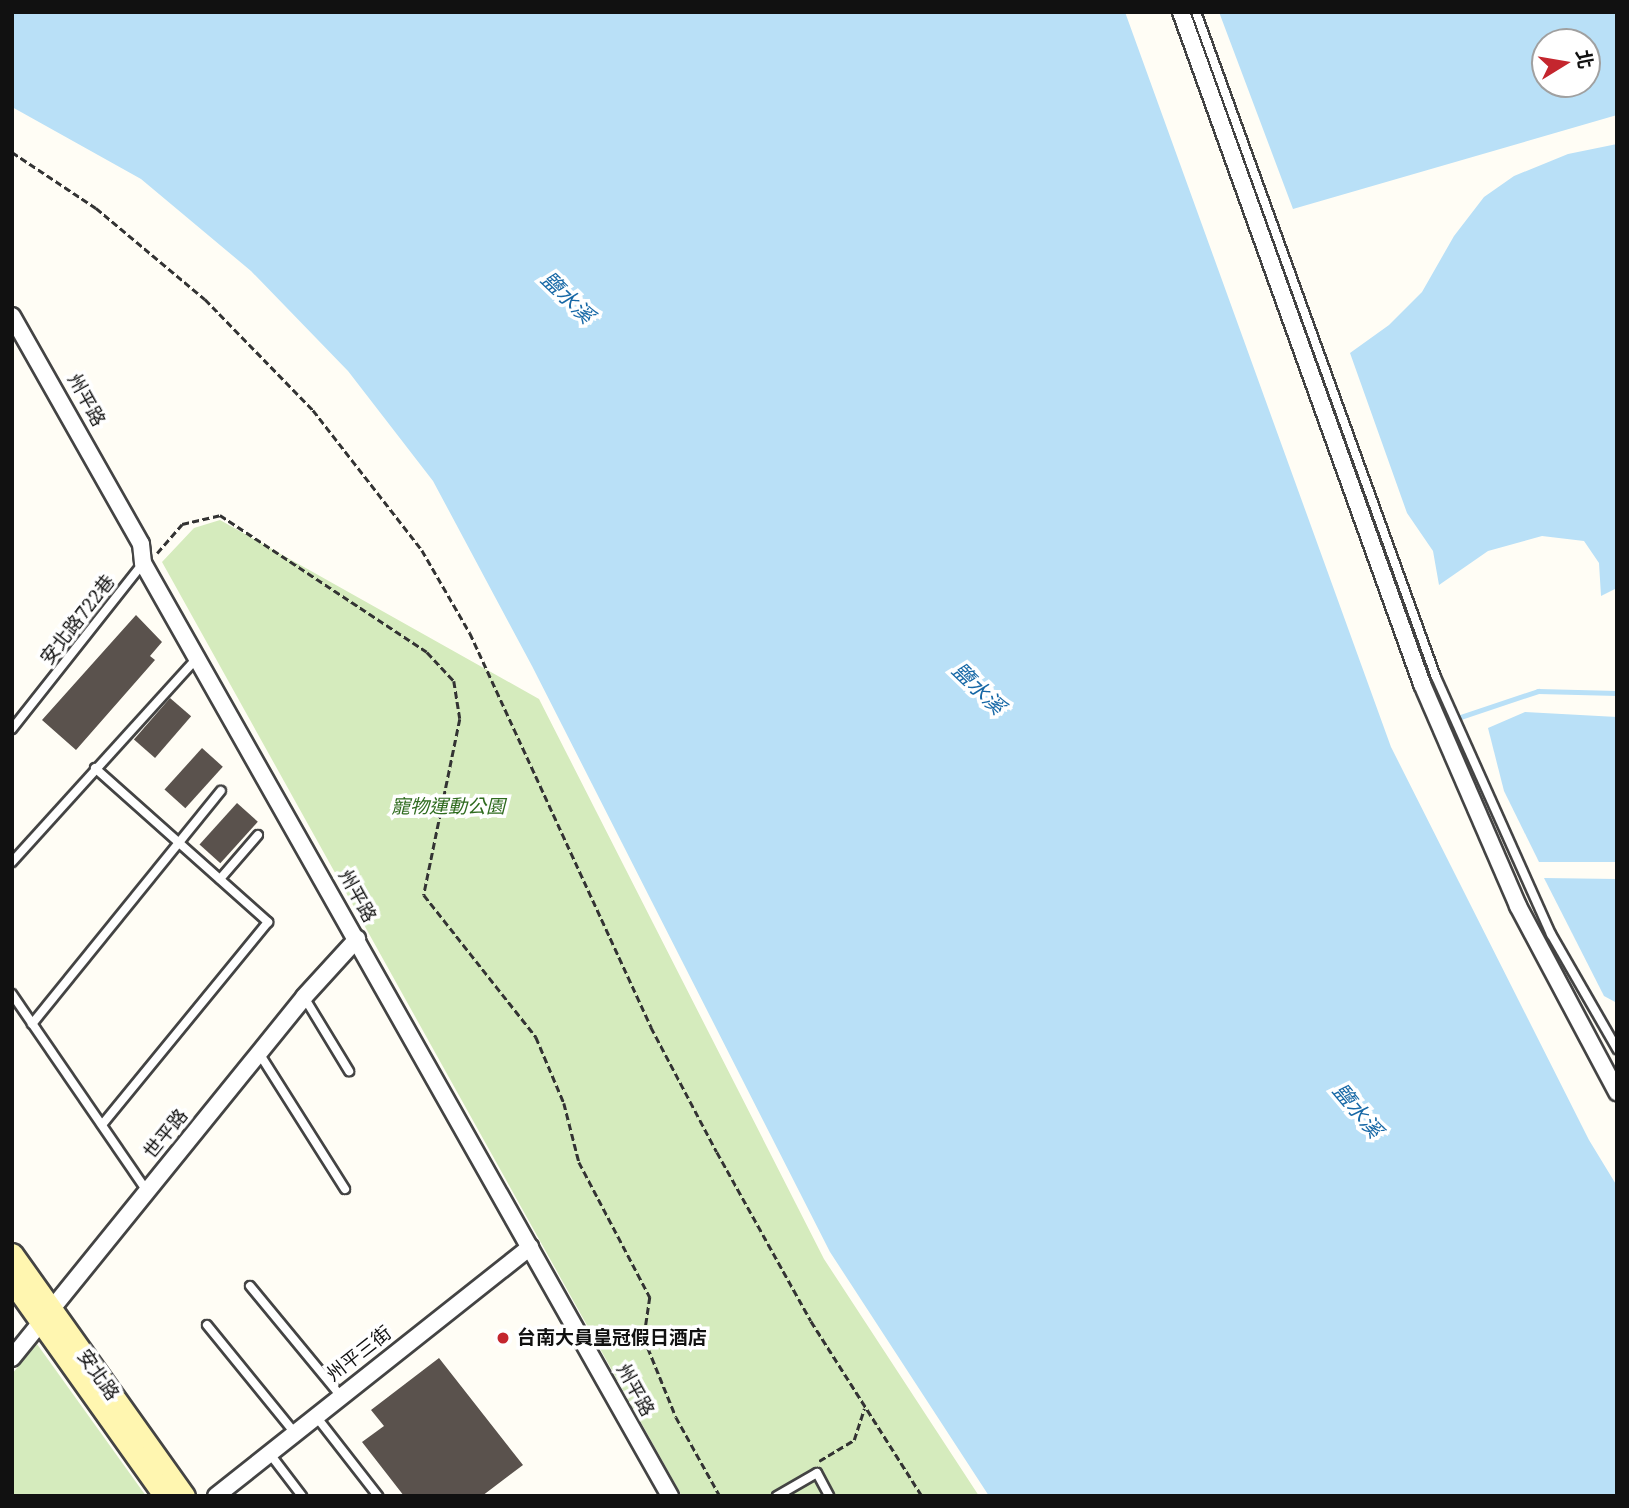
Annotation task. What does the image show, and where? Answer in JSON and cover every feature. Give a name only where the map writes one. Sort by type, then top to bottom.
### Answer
[{"type":"street","points":[[1181,12],[1422,684],[1518,906],[1617,1092]]},
{"type":"street","name":"州平路","points":[[12,316],[141,544],[143,563],[670,1496]]},
{"type":"street","name":"世平路","points":[[12,1359],[304,998],[357,939]]},
{"type":"street","name":"州平三街","points":[[216,1496],[268,1452],[530,1247]]},
{"type":"street","name":"安北路","points":[[12,1254],[48,1317],[165,1496]]},
{"type":"street","name":"安北路","points":[[12,1281],[48,1317],[184,1496]]},
{"type":"lane","points":[[1196,12],[1436,677],[1551,933],[1617,1049]]},
{"type":"lane","name":"安北路722巷","points":[[12,729],[143,563]]},
{"type":"lane","points":[[12,862],[94,768],[198,657]]},
{"type":"lane","points":[[94,768],[268,922],[102,1125]]},
{"type":"lane","points":[[32,1024],[221,791]]},
{"type":"lane","points":[[219,879],[258,835]]},
{"type":"lane","points":[[12,994],[147,1191]]},
{"type":"lane","points":[[304,998],[349,1070]]},
{"type":"lane","points":[[259,1053],[345,1189]]},
{"type":"lane","points":[[250,1286],[340,1395]]},
{"type":"lane","points":[[206,1325],[294,1432]]},
{"type":"lane","points":[[315,1415],[378,1496]]},
{"type":"lane","points":[[268,1452],[302,1496]]},
{"type":"lane","points":[[777,1496],[817,1473],[829,1496]]},
{"type":"path","points":[[12,152],[96,208],[205,299],[313,410],[422,550],[470,633],[651,1027],[730,1177],[864,1409],[922,1496]]},
{"type":"path","points":[[143,563],[182,524],[220,515],[428,652],[454,681],[460,719],[424,895],[536,1037],[564,1103],[579,1162],[650,1297],[644,1338],[676,1418],[720,1496]]},
{"type":"path","points":[[817,1473],[820,1458],[854,1440],[864,1409]]},
{"type":"green space","name":"寵物運動公園","points":[[220,520],[539,699],[824,1259],[979,1496],[682,1496],[162,562],[194,528]]},
{"type":"green space","points":[[37,1344],[146,1496],[12,1496],[12,1374]]},
{"type":"water","name":"鹽水溪","points":[[12,12],[1125,12],[1391,747],[1589,1140],[1617,1186],[1617,1496],[989,1496],[830,1252],[532,666],[433,481],[348,371],[251,271],[141,179],[12,107]]},
{"type":"water","points":[[1219,12],[1617,12],[1617,115],[1293,209]]},
{"type":"water","points":[[1617,144],[1617,588],[1601,596],[1599,563],[1584,541],[1542,536],[1488,551],[1439,585],[1433,551],[1407,513],[1350,353],[1389,325],[1422,292],[1454,236],[1484,197],[1514,176],[1568,154]]},
{"type":"water","points":[[1525,712],[1617,717],[1617,862],[1539,862],[1504,791],[1488,728]]},
{"type":"water","points":[[1544,878],[1617,879],[1617,1003],[1604,996]]},
{"type":"building","points":[[136,615],[162,642],[150,656],[155,660],[76,750],[42,720]]},
{"type":"building","points":[[170,698],[191,716],[155,758],[134,740]]},
{"type":"building","points":[[202,748],[223,767],[185,808],[165,790]]},
{"type":"building","points":[[237,803],[258,822],[220,863],[200,845]]},
{"type":"building","points":[[439,1358],[523,1465],[482,1496],[404,1496],[362,1442],[384,1426],[371,1410]]},
{"type":"waterway","points":[[1455,719],[1538,691],[1617,693]]},
{"type":"place","name":"台南大員皇冠假日酒店","points":[[503,1338]]}]
